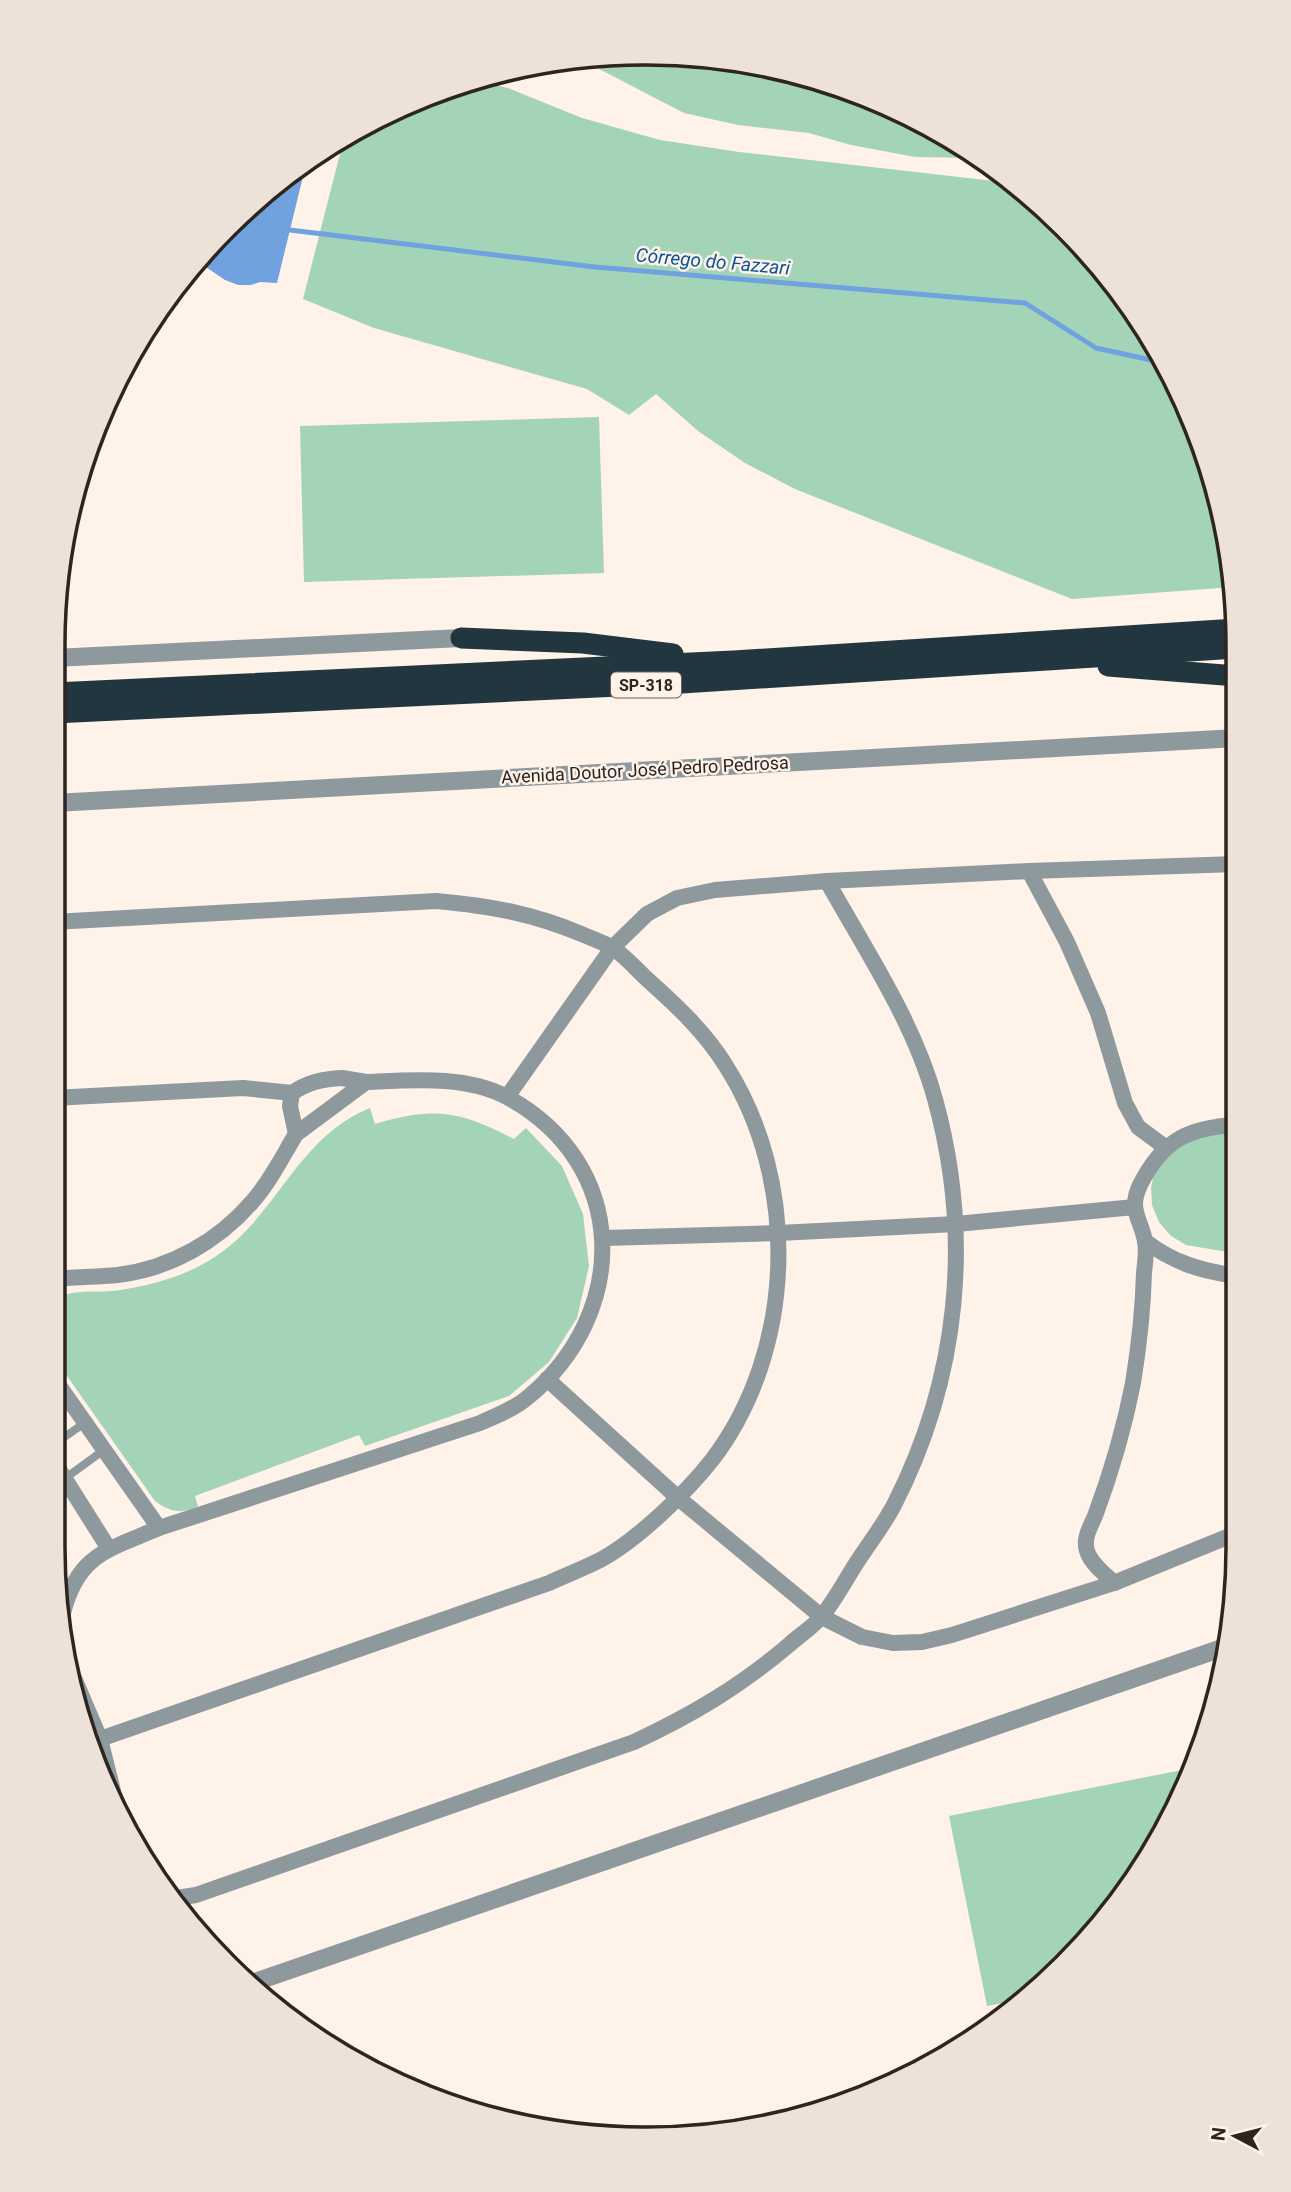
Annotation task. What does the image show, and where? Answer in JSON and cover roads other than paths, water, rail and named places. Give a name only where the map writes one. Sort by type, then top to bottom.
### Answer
[{"type":"highway","name":"SP-318","points":[[65,692],[734,661],[1226,630]]},
{"type":"highway","points":[[461,638],[583,643],[734,661]]},
{"type":"highway","name":"SP-318","points":[[65,712],[682,683],[1226,649]]},
{"type":"highway","points":[[1029,660],[1226,675]]},
{"type":"street","points":[[65,657],[461,638]]},
{"type":"street","name":"Avenida Doutor José Pedro Pedrosa","points":[[65,802],[1226,739]]},
{"type":"street","points":[[507,1097],[612,948],[647,914],[677,898],[715,890],[827,881],[1029,870],[1226,864]]},
{"type":"street","points":[[1029,870],[1067,942],[1098,1013],[1125,1103],[1138,1127],[1165,1147]]},
{"type":"street","points":[[183,1897],[196,1895],[634,1742],[682,1720],[739,1685],[822,1617],[893,1506],[927,1429],[950,1345],[957,1272],[956,1224],[949,1157],[934,1096],[908,1027],[827,881]]},
{"type":"street","points":[[65,921],[436,901],[491,906],[532,916],[612,948],[697,1027],[727,1066],[766,1154],[779,1233],[778,1270],[771,1322],[758,1371],[739,1416],[712,1460],[641,1532],[603,1559],[549,1583],[100,1739]]},
{"type":"street","points":[[65,1097],[243,1088],[292,1093],[305,1084],[341,1078],[366,1082],[420,1079],[485,1089],[507,1097],[545,1123],[567,1144],[583,1170],[593,1195],[604,1238],[600,1277],[593,1305],[572,1349],[547,1380],[526,1400],[480,1423],[159,1528],[109,1549],[82,1568],[67,1595]]},
{"type":"street","points":[[65,1278],[120,1275],[160,1266],[196,1249],[229,1226],[254,1201],[296,1134],[366,1082]]},
{"type":"street","points":[[292,1093],[290,1106],[296,1134]]},
{"type":"street","points":[[1114,1583],[1092,1561],[1086,1550],[1086,1537],[1113,1465],[1128,1408],[1143,1314],[1145,1241],[1135,1207],[1138,1188],[1165,1147],[1195,1132],[1226,1127]]},
{"type":"street","points":[[604,1238],[956,1224],[1135,1207]]},
{"type":"street","points":[[1145,1241],[1164,1256],[1187,1266],[1226,1274]]},
{"type":"street","points":[[547,1380],[677,1497],[822,1617],[862,1637],[893,1643],[922,1642],[952,1635],[1114,1583],[1226,1537]]},
{"type":"street","points":[[65,1393],[159,1528]]},
{"type":"street","points":[[65,1490],[109,1549]]},
{"type":"street","points":[[260,1980],[1217,1650]]},
{"type":"street","points":[[92,1721],[104,1756]]},
{"type":"lane","points":[[65,1437],[86,1422]]},
{"type":"lane","points":[[65,1478],[105,1449]]},
{"type":"water","points":[[303,177],[277,283],[238,285],[206,267],[263,209]]},
{"type":"waterway","name":"Córrego do Fazzari","points":[[287,228],[595,267],[1025,303],[1096,348],[1151,360]]}]
